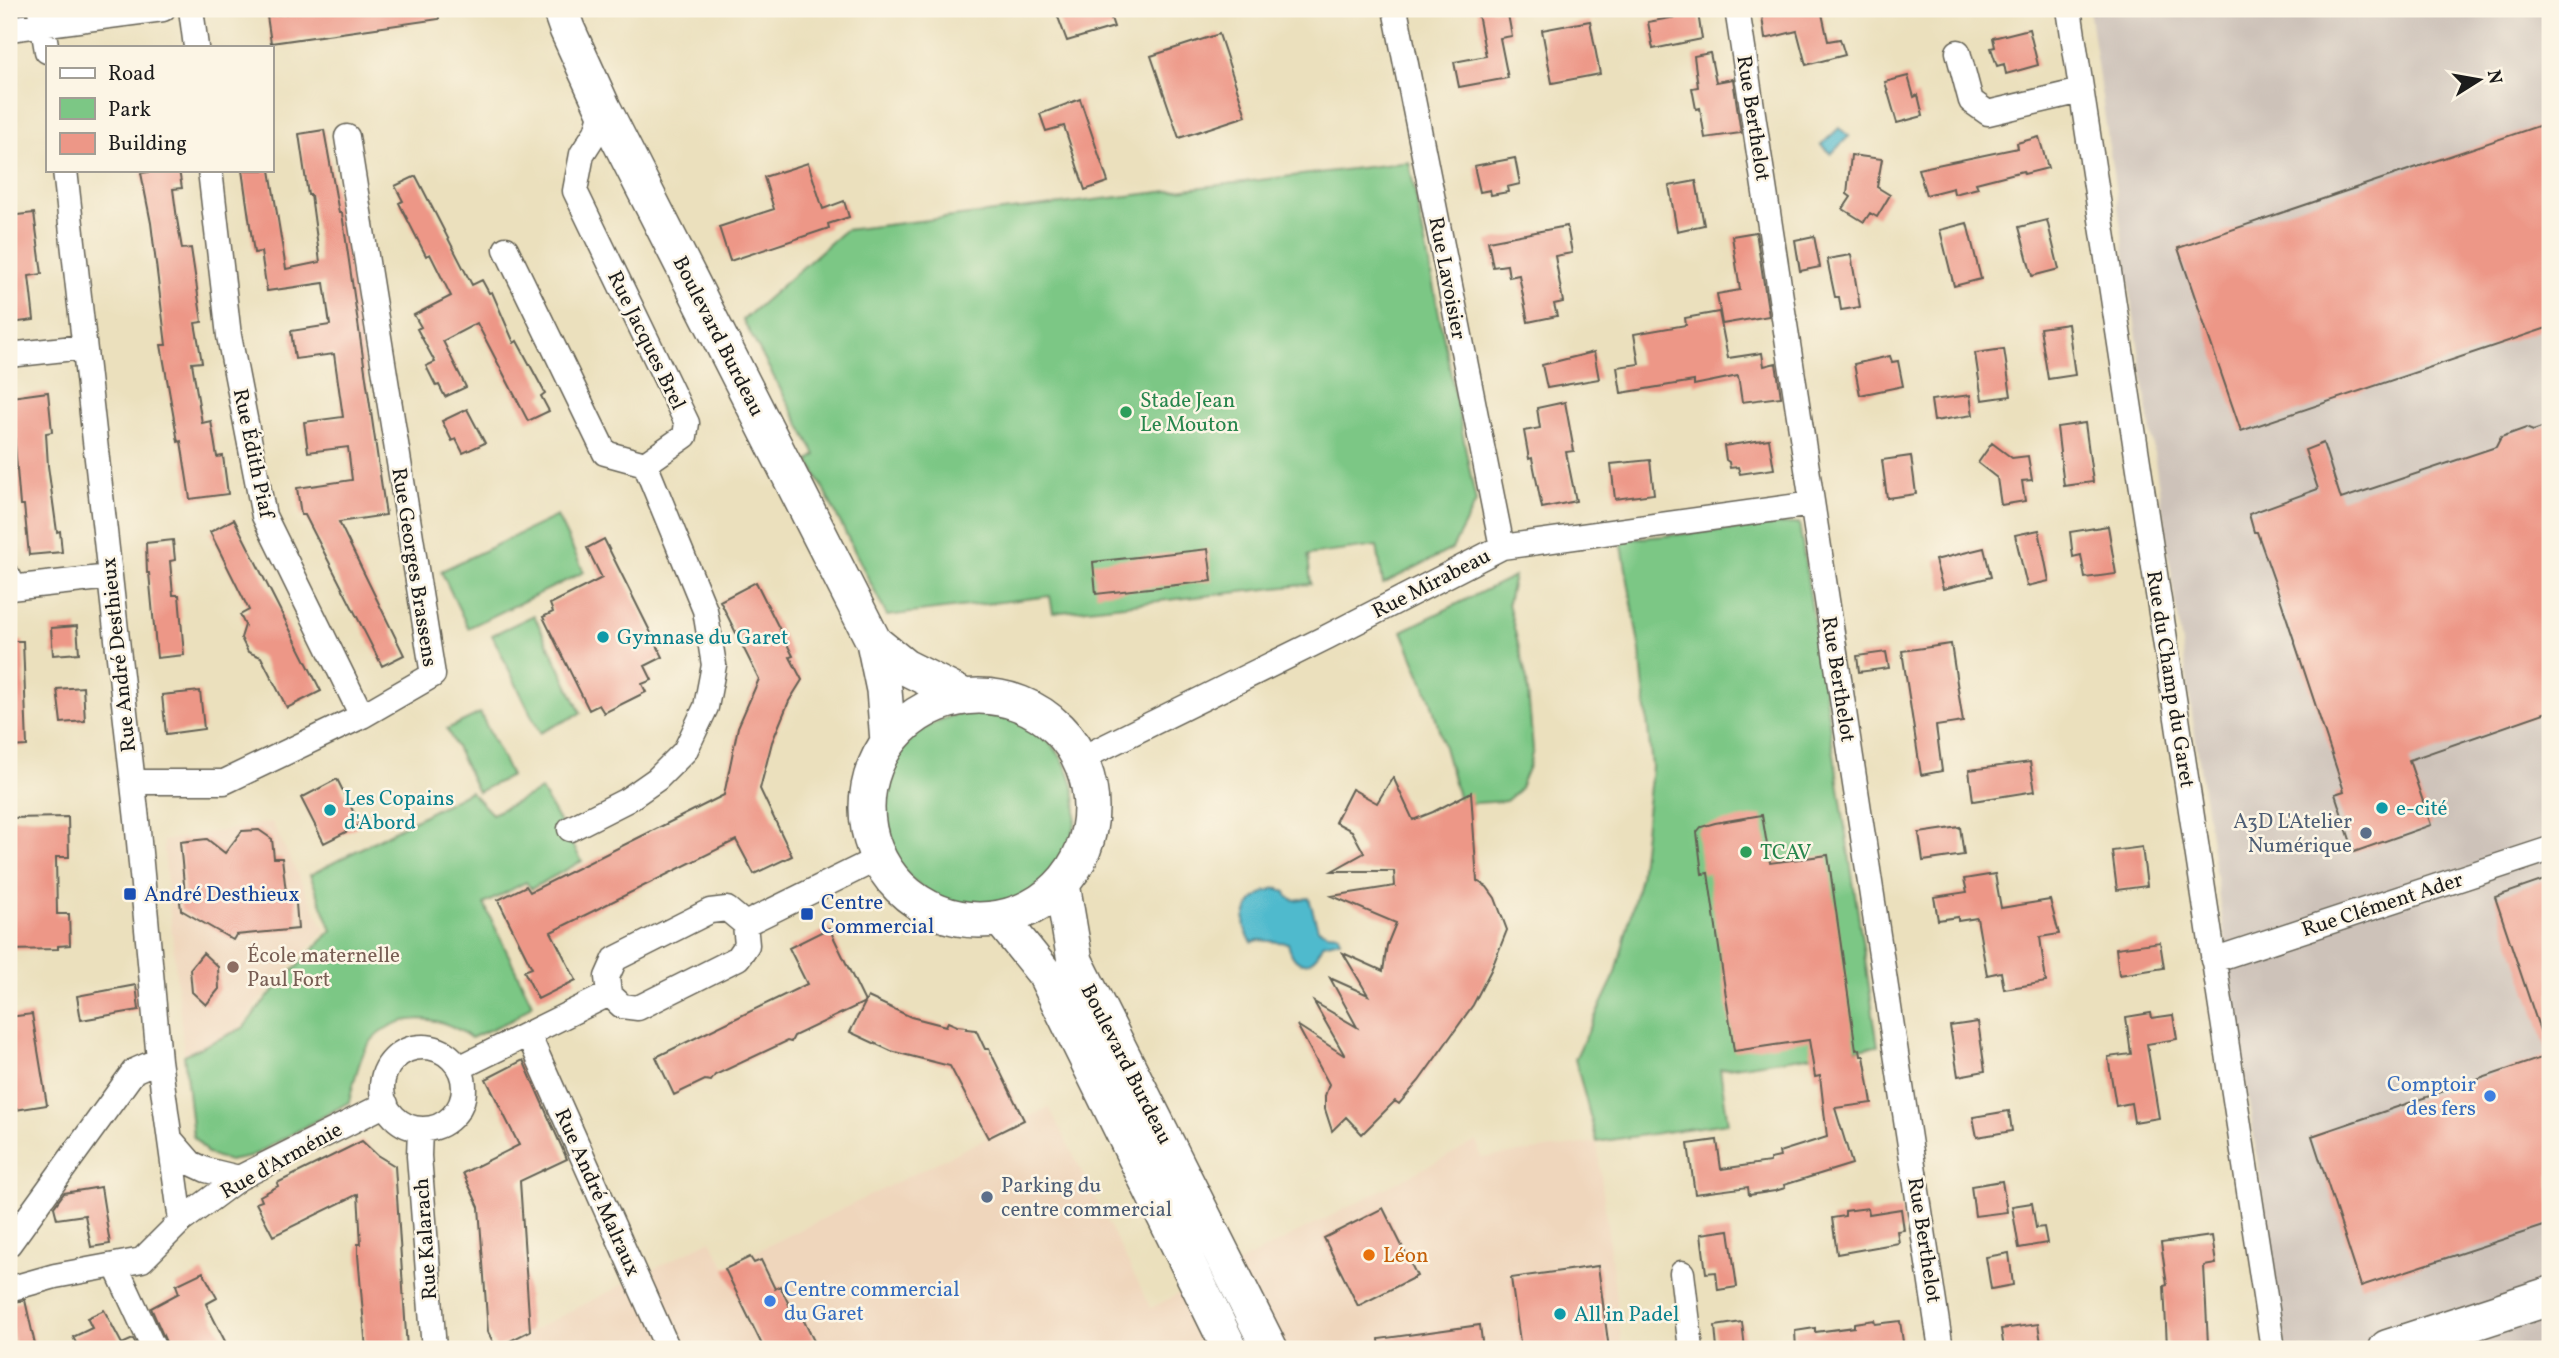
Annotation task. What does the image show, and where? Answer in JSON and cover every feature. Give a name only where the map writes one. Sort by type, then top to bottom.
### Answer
[{"type":"main road","name":"Boulevard Burdeau","points":[[559,16],[874,642],[884,690],[888,742]]},
{"type":"main road","name":"Boulevard Burdeau","points":[[874,642],[905,667],[963,696]]},
{"type":"main road","points":[[963,696],[998,696],[1032,708],[1060,730],[1080,759],[1090,791],[1090,824],[1080,856],[1062,884],[1044,900],[1023,911],[1000,918],[971,920],[943,914],[916,901],[895,882],[879,858],[869,829],[867,798],[874,769],[888,742],[908,720],[934,704],[963,696]]},
{"type":"main road","name":"Boulevard Burdeau","points":[[1062,884],[1075,961],[1270,1349]]},
{"type":"main road","name":"Boulevard Burdeau","points":[[1000,918],[1045,974],[1230,1349]]},
{"type":"main road","points":[[2388,1349],[2550,1296]]},
{"type":"main road","points":[[2462,1349],[2550,1321]]},
{"type":"street","points":[[9,29],[42,16],[163,9]]},
{"type":"street","points":[[191,9],[195,46]]},
{"type":"street","name":"Rue Lavoisier","points":[[1395,9],[1502,547]]},
{"type":"street","name":"Rue Berthelot","points":[[1737,9],[1941,1349]]},
{"type":"street","name":"Rue du Champ du Garet","points":[[2069,9],[2273,1349]]},
{"type":"street","points":[[42,16],[46,46]]},
{"type":"street","points":[[1958,52],[1971,101],[1988,113],[2081,91]]},
{"type":"street","name":"Rue Jacques Brel","points":[[603,108],[596,132],[582,154],[575,191],[687,423],[685,436],[645,464]]},
{"type":"street","name":"Rue Georges Brassens","points":[[133,782],[224,782],[362,716],[433,675],[347,137]]},
{"type":"street","name":"Rue André Desthieux","points":[[65,172],[133,782],[159,1060],[181,1221]]},
{"type":"street","name":"Rue Édith Piaf","points":[[210,172],[229,336],[264,516],[362,716]]},
{"type":"street","points":[[506,248],[606,453],[645,464],[705,610],[713,665],[706,706],[685,751],[657,779],[627,800],[570,829]]},
{"type":"street","points":[[9,355],[83,347]]},
{"type":"street","name":"Rue Mirabeau","points":[[1080,759],[1502,547],[1812,505]]},
{"type":"street","points":[[9,577],[10,588],[110,578]]},
{"type":"street","name":"Rue Clément Ader","points":[[2213,960],[2550,849]]},
{"type":"street","points":[[745,925],[879,858]]},
{"type":"street","points":[[727,909],[745,925],[747,945],[738,958],[638,1008],[622,1006],[609,994],[607,977],[615,958],[710,911],[727,909]]},
{"type":"street","points":[[460,1068],[609,994]]},
{"type":"street","name":"Rue André Malraux","points":[[528,1034],[668,1349]]},
{"type":"street","points":[[426,1047],[445,1054],[460,1068],[464,1093],[454,1115],[444,1123],[420,1129],[391,1114],[382,1091],[384,1077],[399,1054],[412,1048],[426,1047]]},
{"type":"street","points":[[9,1244],[134,1071],[159,1060]]},
{"type":"street","name":"Rue d'Arménie","points":[[9,1289],[55,1276],[142,1260],[181,1221],[239,1178],[386,1104]]},
{"type":"street","name":"Rue Kalarach","points":[[420,1129],[418,1148],[434,1349]]},
{"type":"street","points":[[171,1140],[191,1163],[206,1170],[239,1178]]},
{"type":"street","name":"Rue André Desthieux","points":[[171,1140],[201,1206]]},
{"type":"street","points":[[115,1265],[153,1349]]},
{"type":"street","points":[[1682,1273],[1691,1349]]},
{"type":"shaded area","points":[[2089,9],[2550,9],[2550,1349],[2285,1349]]},
{"type":"shaded area","name":"École maternelle Paul Fort","points":[[272,822],[325,930],[257,1003],[240,1029],[184,1054],[163,841]]},
{"type":"shaded area","points":[[1049,1107],[1151,1308],[1477,1141],[1481,1158],[1597,1142],[1622,1349],[496,1349],[711,1240],[725,1267]]},
{"type":"green space","name":"Stade Jean Le Mouton","points":[[1409,162],[1476,502],[1452,549],[1383,584],[1377,546],[1308,555],[1311,584],[1053,613],[1050,596],[887,616],[809,460],[816,455],[743,320],[845,230]]},
{"type":"green space","points":[[557,516],[584,572],[468,628],[441,571]]},
{"type":"green space","name":"TCAV","points":[[1799,523],[1878,1046],[1720,1069],[1728,1123],[1597,1142],[1575,1059],[1616,973],[1640,877],[1652,767],[1640,651],[1621,540]]},
{"type":"green space","points":[[1514,576],[1508,603],[1527,680],[1533,749],[1529,766],[1519,790],[1506,801],[1460,804],[1431,701],[1402,631]]},
{"type":"green space","points":[[534,615],[581,713],[540,733],[492,635]]},
{"type":"green space","points":[[979,712],[1016,719],[1048,740],[1069,772],[1076,809],[1069,846],[1048,878],[1016,899],[979,906],[942,899],[910,878],[889,846],[882,809],[889,772],[910,740],[942,719]]},
{"type":"green space","points":[[480,713],[511,776],[478,792],[447,729]]},
{"type":"green space","points":[[541,790],[582,861],[531,889],[526,882],[484,904],[532,1004],[514,1019],[471,1038],[431,1020],[404,1021],[391,1026],[379,1034],[365,1050],[349,1102],[250,1157],[229,1161],[208,1154],[193,1136],[184,1055],[243,1028],[266,999],[332,930],[310,875],[470,791],[492,814]]},
{"type":"water","points":[[1839,128],[1849,136],[1831,154],[1821,145]]},
{"type":"water","points":[[1277,888],[1294,900],[1309,898],[1318,929],[1339,934],[1340,940],[1323,944],[1314,958],[1304,963],[1295,958],[1288,943],[1259,940],[1252,942],[1245,924],[1248,908],[1260,895]]},
{"type":"building","points":[[317,9],[438,9],[439,19],[271,43],[267,16]]},
{"type":"building","points":[[1055,9],[1108,9],[1114,27],[1067,41]]},
{"type":"building","points":[[1477,9],[1507,9],[1512,36],[1500,38],[1508,78],[1459,87],[1454,62],[1486,56]]},
{"type":"building","points":[[1761,9],[1821,9],[1828,41],[1840,39],[1845,55],[1806,65],[1797,31],[1765,39]]},
{"type":"building","points":[[1698,13],[1702,39],[1653,49],[1648,22]]},
{"type":"building","points":[[1590,21],[1600,74],[1552,83],[1542,30]]},
{"type":"building","points":[[2029,29],[2038,65],[2006,74],[2004,64],[1997,66],[1991,48],[1995,47],[1993,38]]},
{"type":"building","points":[[1219,34],[1246,116],[1179,138],[1151,56]]},
{"type":"building","points":[[1710,53],[1716,82],[1733,79],[1741,133],[1705,138],[1700,108],[1696,109],[1692,88],[1698,87],[1694,56]]},
{"type":"building","points":[[1908,76],[1914,97],[1918,95],[1923,116],[1897,123],[1885,82]]},
{"type":"building","points":[[1080,99],[1108,182],[1085,190],[1064,126],[1046,131],[1040,114]]},
{"type":"building","points":[[2550,122],[2550,327],[2241,431],[2178,248]]},
{"type":"building","points":[[324,130],[339,213],[342,213],[386,515],[339,522],[404,655],[382,666],[305,515],[301,515],[297,488],[352,480],[348,447],[308,452],[304,422],[343,417],[334,354],[295,359],[291,331],[330,325],[324,283],[267,291],[261,252],[254,253],[242,172],[270,172],[286,269],[320,262],[299,134]]},
{"type":"building","points":[[2039,137],[2048,168],[2024,174],[2023,171],[1976,183],[1978,188],[1954,194],[1953,188],[1926,195],[1918,169],[2018,148],[2017,143]]},
{"type":"building","points":[[1851,155],[1882,159],[1877,187],[1890,195],[1877,217],[1870,213],[1864,222],[1843,209],[1851,197],[1847,194]]},
{"type":"building","points":[[1515,158],[1520,184],[1507,187],[1508,192],[1491,195],[1490,190],[1480,192],[1474,166]]},
{"type":"building","points":[[808,163],[823,209],[844,201],[849,217],[828,224],[829,228],[730,261],[719,227],[774,209],[764,177]]},
{"type":"building","points":[[179,172],[182,188],[173,189],[177,219],[182,249],[191,248],[202,322],[195,323],[202,362],[192,363],[202,423],[211,421],[217,457],[223,456],[228,494],[190,499],[161,345],[166,345],[151,223],[141,173]]},
{"type":"building","points":[[416,176],[472,285],[482,280],[489,293],[492,292],[514,343],[517,341],[545,393],[541,396],[549,411],[528,421],[477,323],[443,341],[466,387],[445,397],[439,385],[436,386],[426,366],[435,362],[417,329],[421,327],[414,315],[451,296],[430,254],[426,256],[399,203],[403,201],[395,186]]},
{"type":"building","points":[[1696,181],[1704,225],[1677,231],[1669,186]]},
{"type":"building","points":[[34,213],[42,274],[29,276],[34,320],[11,323],[9,216]]},
{"type":"building","points":[[2047,220],[2059,269],[2032,276],[2019,227]]},
{"type":"building","points":[[1967,223],[1981,279],[1954,286],[1940,230]]},
{"type":"building","points":[[1567,226],[1572,253],[1555,256],[1563,302],[1554,304],[1557,316],[1528,322],[1519,275],[1509,277],[1507,265],[1493,267],[1488,241]]},
{"type":"building","points":[[1756,232],[1769,316],[1722,324],[1717,294],[1740,290],[1732,236]]},
{"type":"building","points":[[1814,236],[1820,267],[1800,271],[1795,240]]},
{"type":"building","points":[[1851,255],[1860,307],[1841,310],[1839,297],[1835,297],[1827,259]]},
{"type":"building","points":[[1719,312],[1728,358],[1762,353],[1764,366],[1776,363],[1781,397],[1742,402],[1738,376],[1694,385],[1694,381],[1621,393],[1617,367],[1639,364],[1634,334],[1686,325],[1685,318]]},
{"type":"building","points":[[2068,324],[2075,375],[2048,379],[2040,328]]},
{"type":"building","points":[[2004,349],[2011,396],[1982,400],[1975,353]]},
{"type":"building","points":[[1594,352],[1599,379],[1547,388],[1542,365]]},
{"type":"building","points":[[1890,356],[1892,362],[1898,361],[1903,386],[1860,395],[1854,364]]},
{"type":"building","points":[[48,392],[52,432],[46,433],[48,466],[62,552],[29,555],[24,505],[20,505],[11,397]]},
{"type":"building","points":[[1970,395],[1973,415],[1934,421],[1931,400]]},
{"type":"building","points":[[1565,402],[1574,451],[1566,452],[1576,501],[1542,508],[1524,431],[1540,428],[1537,408]]},
{"type":"building","points":[[467,409],[485,443],[463,453],[456,439],[452,441],[442,421]]},
{"type":"building","points":[[2085,423],[2093,482],[2064,486],[2057,427]]},
{"type":"building","points":[[2550,425],[2550,711],[2409,760],[2431,825],[2354,852],[2335,794],[2344,791],[2275,583],[2249,514],[2318,489],[2305,450],[2323,443],[2341,499],[2496,447],[2501,437],[2526,428],[2533,431]]},
{"type":"building","points":[[1769,439],[1774,469],[1740,474],[1738,467],[1730,468],[1724,446]]},
{"type":"building","points":[[1992,443],[2012,458],[2028,456],[2032,480],[2022,481],[2025,501],[2001,505],[1997,478],[1978,463]]},
{"type":"building","points":[[1911,456],[1916,494],[1887,498],[1882,460]]},
{"type":"building","points":[[1650,460],[1654,494],[1615,499],[1611,464]]},
{"type":"building","points":[[234,519],[321,691],[287,708],[261,657],[248,652],[241,638],[245,625],[240,615],[249,610],[210,532]]},
{"type":"building","points":[[2108,526],[2116,574],[2085,578],[2081,555],[2073,557],[2070,532]]},
{"type":"building","points":[[2039,530],[2049,581],[2027,586],[2015,535]]},
{"type":"building","name":"Gymnase du Garet","points":[[604,539],[663,657],[645,666],[652,680],[642,684],[646,692],[604,713],[599,705],[589,710],[543,617],[553,612],[550,604],[602,578],[587,548]]},
{"type":"building","points":[[173,540],[175,560],[170,561],[173,595],[179,595],[184,655],[157,658],[146,543]]},
{"type":"building","points":[[1984,548],[1991,577],[1943,589],[1935,560]]},
{"type":"building","points":[[1208,549],[1212,581],[1096,594],[1093,562]]},
{"type":"building","points":[[756,582],[802,680],[789,701],[772,742],[760,789],[792,856],[754,874],[736,840],[551,932],[576,980],[538,999],[524,971],[532,968],[498,900],[526,886],[530,892],[724,795],[738,727],[759,679],[720,601]]},
{"type":"building","points":[[77,626],[79,653],[53,655],[51,628]]},
{"type":"building","points":[[9,641],[23,641],[27,746],[9,747]]},
{"type":"building","points":[[1951,644],[1963,722],[1936,726],[1942,771],[1921,775],[1902,651]]},
{"type":"building","points":[[1886,652],[1889,668],[1859,672],[1857,656]]},
{"type":"building","points":[[83,687],[85,721],[61,723],[57,689]]},
{"type":"building","points":[[200,691],[204,729],[166,734],[162,695]]},
{"type":"building","points":[[2030,762],[2035,791],[1973,801],[1969,770]]},
{"type":"building","points":[[1393,777],[1413,820],[1471,792],[1477,881],[1487,887],[1495,898],[1507,930],[1473,1005],[1419,1081],[1399,1104],[1395,1101],[1362,1134],[1346,1117],[1332,1131],[1325,1109],[1329,1084],[1297,1025],[1345,1056],[1314,1002],[1357,1027],[1330,978],[1368,995],[1343,953],[1383,971],[1387,945],[1396,923],[1332,896],[1395,886],[1394,871],[1332,871],[1364,853],[1352,831],[1335,822],[1352,789],[1377,803]]},
{"type":"building","name":"Les Copains d'Abord","points":[[337,779],[360,825],[324,843],[301,798]]},
{"type":"building","points":[[1762,815],[1770,863],[1828,855],[1856,1050],[1860,1049],[1861,1056],[1864,1056],[1872,1103],[1835,1108],[1852,1164],[1784,1185],[1785,1188],[1775,1191],[1749,1195],[1748,1187],[1695,1194],[1688,1144],[1717,1140],[1721,1169],[1770,1162],[1770,1159],[1780,1157],[1779,1152],[1827,1137],[1820,1076],[1815,1077],[1809,1040],[1734,1051],[1708,873],[1702,874],[1697,832],[1701,827],[1715,823]]},
{"type":"building","points":[[68,817],[69,857],[56,857],[57,914],[69,914],[70,945],[58,946],[58,949],[9,950],[9,818]]},
{"type":"building","points":[[1960,827],[1964,855],[1923,861],[1919,833]]},
{"type":"building","points":[[259,830],[272,839],[274,858],[282,858],[286,892],[295,891],[298,929],[236,935],[233,940],[181,910],[180,902],[185,895],[180,842],[207,839],[225,853],[242,831]]},
{"type":"building","points":[[2142,847],[2147,886],[2117,890],[2112,851]]},
{"type":"building","points":[[1995,874],[2001,908],[2050,900],[2059,934],[2040,937],[2046,982],[2004,989],[2001,972],[1987,975],[1977,918],[1938,920],[1934,897],[1967,892],[1964,879]]},
{"type":"building","points":[[2550,878],[2550,1050],[2547,1051],[2495,897]]},
{"type":"building","points":[[829,928],[865,1002],[794,1036],[791,1042],[787,1041],[715,1075],[711,1081],[705,1080],[674,1095],[656,1057],[807,984],[789,948]]},
{"type":"building","points":[[2160,942],[2164,968],[2119,975],[2116,948]]},
{"type":"building","points":[[203,953],[218,967],[219,989],[206,1005],[192,992],[190,969]]},
{"type":"building","points":[[136,985],[139,1010],[81,1020],[77,996]]},
{"type":"building","points":[[868,997],[911,1017],[946,1026],[948,1022],[976,1030],[985,1049],[989,1049],[1024,1120],[988,1138],[950,1066],[891,1051],[850,1032]]},
{"type":"building","points":[[2151,1013],[2152,1018],[2173,1015],[2177,1039],[2147,1044],[2159,1118],[2134,1122],[2131,1103],[2116,1106],[2108,1057],[2131,1054],[2126,1017]]},
{"type":"building","points":[[32,1014],[47,1105],[9,1111],[9,1017]]},
{"type":"building","points":[[1978,1022],[1985,1071],[1958,1076],[1950,1026]]},
{"type":"building","name":"Comptoir des fers","points":[[2550,1055],[2550,1224],[2361,1286],[2312,1136]]},
{"type":"building","points":[[523,1060],[567,1159],[520,1181],[530,1331],[496,1348],[488,1332],[479,1207],[463,1173],[519,1145],[486,1079]]},
{"type":"building","points":[[2009,1111],[2012,1131],[1977,1137],[1973,1117]]},
{"type":"building","points":[[362,1141],[377,1155],[395,1166],[407,1349],[366,1349],[358,1255],[358,1244],[361,1244],[358,1194],[273,1236],[256,1203],[262,1201],[260,1196],[278,1186],[277,1183]]},
{"type":"building","points":[[2002,1181],[2007,1212],[1975,1216],[1971,1186]]},
{"type":"building","points":[[101,1187],[110,1244],[91,1247],[85,1215],[57,1219],[54,1207],[64,1193]]},
{"type":"building","points":[[2032,1203],[2036,1228],[2044,1227],[2047,1243],[2019,1248],[2012,1206]]},
{"type":"building","name":"Léon","points":[[1383,1208],[1417,1276],[1358,1306],[1324,1238]]},
{"type":"building","points":[[1868,1208],[1869,1214],[1901,1209],[1904,1230],[1897,1231],[1899,1243],[1837,1254],[1832,1218],[1845,1216],[1845,1211]]},
{"type":"building","points":[[1729,1230],[1737,1287],[1718,1290],[1716,1272],[1706,1273],[1701,1234]]},
{"type":"building","points":[[2212,1236],[2216,1264],[2204,1266],[2208,1344],[2167,1346],[2164,1286],[2167,1285],[2161,1243]]},
{"type":"building","points":[[2009,1253],[2013,1285],[1991,1289],[1986,1257]]},
{"type":"building","name":"Centre commercial du Garet","points":[[750,1257],[754,1263],[761,1260],[775,1289],[780,1286],[794,1315],[800,1313],[818,1349],[764,1349],[725,1269]]},
{"type":"building","name":"All in Padel","points":[[1598,1266],[1609,1349],[1521,1349],[1511,1278]]},
{"type":"building","points":[[203,1272],[217,1298],[206,1304],[229,1349],[169,1349],[151,1308],[179,1293],[176,1285]]},
{"type":"building","points":[[25,1300],[36,1349],[16,1349],[9,1317],[9,1303]]},
{"type":"building","points":[[104,1310],[122,1344],[133,1339],[138,1349],[79,1349],[73,1337],[92,1328],[87,1318]]},
{"type":"building","points":[[1874,1320],[1875,1324],[1900,1321],[1904,1349],[1796,1349],[1795,1331],[1815,1328],[1815,1332],[1854,1327],[1854,1323]]},
{"type":"building","points":[[1742,1322],[1745,1349],[1717,1349],[1715,1326]]},
{"type":"building","points":[[2038,1324],[2042,1349],[2004,1349],[2001,1329]]},
{"type":"building","points":[[1480,1325],[1483,1349],[1380,1349],[1379,1339]]},
{"type":"place","name":"Stade Jean Le Mouton","points":[[1126,412]]},
{"type":"place","name":"Gymnase du Garet","points":[[603,637]]},
{"type":"place","name":"e-cité","points":[[2382,808]]},
{"type":"place","name":"Les Copains d'Abord","points":[[330,810]]},
{"type":"place","name":"A3D L'Atelier Numérique","points":[[2366,833]]},
{"type":"place","name":"TCAV","points":[[1746,852]]},
{"type":"place","name":"André Desthieux","points":[[130,894]]},
{"type":"place","name":"Centre Commercial","points":[[807,914]]},
{"type":"place","name":"École maternelle Paul Fort","points":[[233,967]]},
{"type":"place","name":"Comptoir des fers","points":[[2490,1096]]},
{"type":"place","name":"Parking du centre commercial","points":[[987,1197]]},
{"type":"place","name":"Léon","points":[[1369,1255]]},
{"type":"place","name":"Centre commercial du Garet","points":[[770,1301]]},
{"type":"place","name":"All in Padel","points":[[1560,1314]]}]
